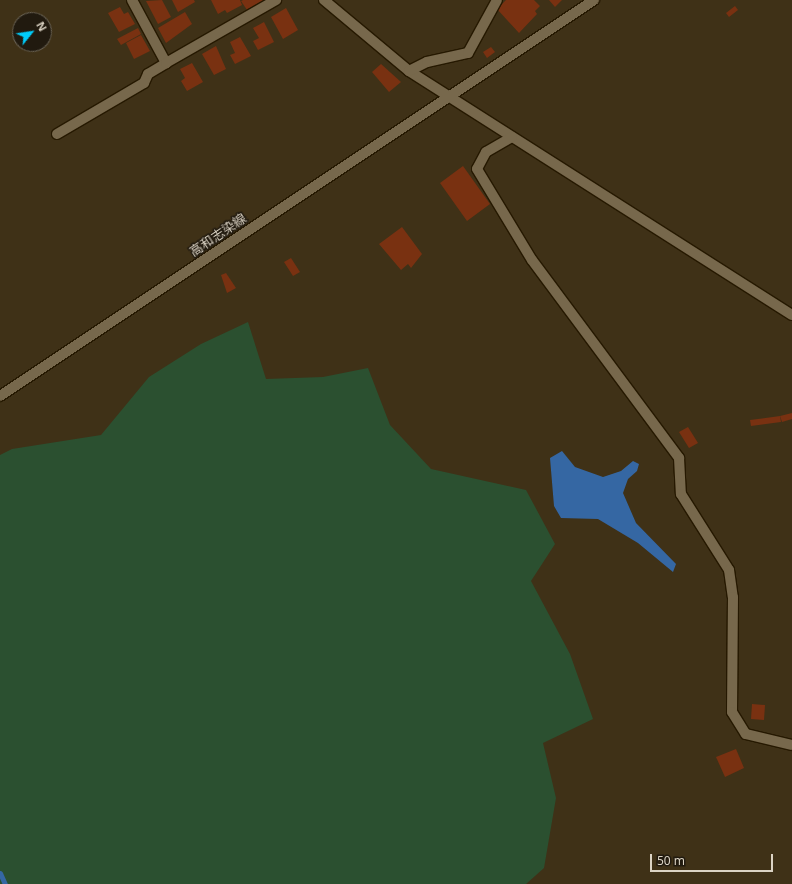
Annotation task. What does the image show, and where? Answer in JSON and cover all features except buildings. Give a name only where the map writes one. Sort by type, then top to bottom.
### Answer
[{"type":"street","points":[[132,0],[166,63]]},
{"type":"street","points":[[57,134],[144,83],[148,74],[276,0]]},
{"type":"street","points":[[324,0],[409,71],[451,95],[512,137],[792,315]]},
{"type":"street","points":[[409,71],[427,62],[468,53],[497,0]]},
{"type":"street","name":"高和志染線","points":[[0,396],[594,0]]},
{"type":"street","points":[[512,137],[486,152],[477,169],[532,260],[678,458],[681,494],[729,570],[733,597],[732,712],[746,734],[792,746]]},
{"type":"green space","points":[[248,322],[266,379],[323,377],[368,368],[390,425],[431,469],[526,490],[555,544],[531,581],[570,654],[593,719],[543,743],[556,798],[544,868],[526,884],[0,884],[0,455],[12,449],[101,435],[149,377],[201,344]]},
{"type":"water","points":[[562,451],[575,467],[603,477],[621,471],[633,461],[639,464],[637,471],[628,479],[623,493],[636,523],[676,564],[673,572],[638,543],[598,519],[561,518],[554,506],[550,458]]},
{"type":"waterway","points":[[0,873],[5,884]]}]
